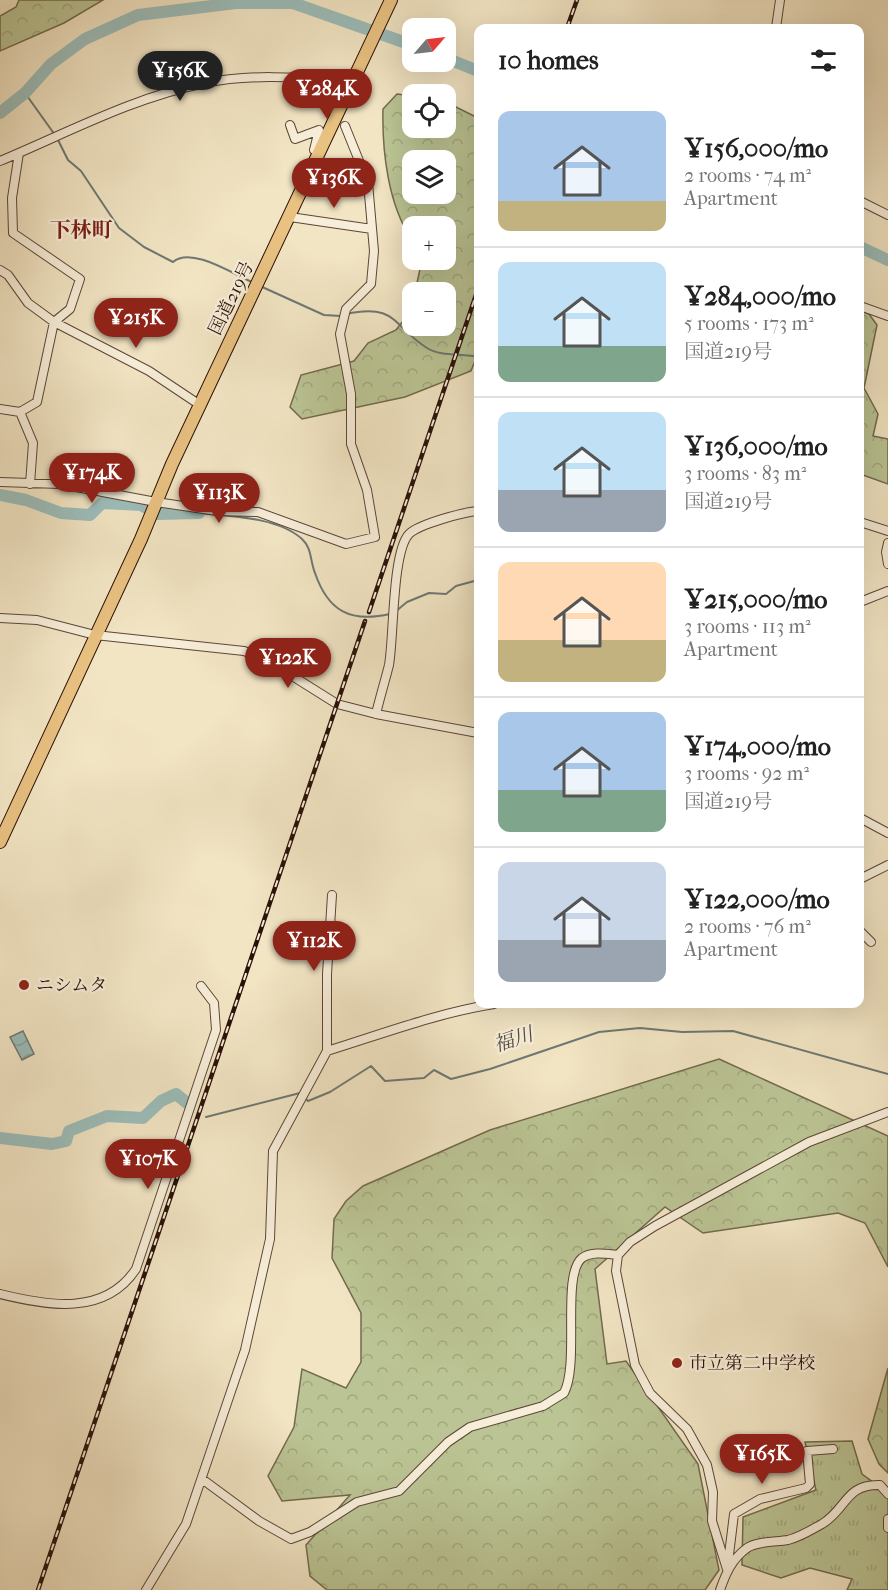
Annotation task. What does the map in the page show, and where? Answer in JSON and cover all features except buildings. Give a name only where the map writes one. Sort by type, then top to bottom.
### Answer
[{"type":"highway","name":"国道219号","points":[[0,842],[200,405],[392,0]]},
{"type":"street","points":[[777,24],[780,0]]},
{"type":"street","points":[[0,161],[123,108],[164,93],[206,83],[257,78],[327,80],[350,85]]},
{"type":"street","points":[[290,125],[295,139],[319,130],[314,150],[319,153]]},
{"type":"street","points":[[0,482],[60,484],[217,511],[258,512],[346,544],[375,537],[367,490],[351,444],[351,394],[340,334],[346,309],[371,284],[374,251],[369,183],[345,126]]},
{"type":"street","points":[[0,409],[20,412],[37,402],[54,322],[70,309],[80,279],[13,233],[12,198],[19,153]]},
{"type":"street","points":[[864,203],[888,215]]},
{"type":"street","points":[[290,217],[372,229]]},
{"type":"street","points":[[0,270],[8,275],[28,303],[54,322],[149,371],[200,405]]},
{"type":"street","points":[[864,307],[888,316]]},
{"type":"street","points":[[20,412],[33,443],[30,484]]},
{"type":"street","points":[[376,714],[389,664],[394,599],[404,541],[411,532],[474,511]]},
{"type":"street","points":[[864,523],[888,531]]},
{"type":"street","points":[[888,543],[886,552],[888,564]]},
{"type":"street","points":[[864,600],[888,591]]},
{"type":"street","points":[[0,618],[37,620],[95,635],[244,651],[267,660],[337,704],[376,714],[474,731]]},
{"type":"street","points":[[864,820],[888,834]]},
{"type":"street","points":[[864,877],[888,865]]},
{"type":"street","points":[[146,1590],[186,1524],[245,1350],[270,1239],[273,1151],[327,1051],[327,974],[332,895]]},
{"type":"street","points":[[864,935],[871,942]]},
{"type":"street","points":[[0,1294],[58,1303],[85,1304],[105,1297],[123,1286],[136,1269],[216,1030],[214,1003],[201,986]]},
{"type":"street","points":[[327,1051],[452,1011],[474,1007]]},
{"type":"street","points":[[727,1569],[712,1521],[713,1492],[707,1466],[687,1429],[650,1393],[635,1365],[616,1271],[618,1255],[630,1242],[655,1226],[809,1142],[888,1112]]},
{"type":"street","points":[[202,1479],[259,1521],[291,1539],[304,1535],[357,1502],[399,1491],[448,1442],[470,1427],[543,1406],[564,1393],[570,1370],[574,1273],[582,1258],[592,1254],[618,1255]]},
{"type":"street","points":[[720,1590],[727,1569],[734,1514],[760,1500],[806,1488],[810,1484],[807,1451],[833,1449]]},
{"type":"street","points":[[727,1569],[750,1546],[795,1538],[824,1522],[834,1514],[855,1489],[868,1484],[880,1485],[888,1494]]},
{"type":"street","points":[[888,1519],[888,1528]]},
{"type":"green space","points":[[19,0],[103,0],[64,23],[0,51],[0,16],[16,7]]},
{"type":"green space","points":[[397,94],[402,95],[402,138],[456,138],[456,107],[474,116],[474,363],[471,371],[405,397],[302,419],[290,407],[301,375],[354,361],[368,343],[396,330],[402,322],[402,336],[456,336],[456,282],[417,282],[420,270],[456,270],[456,216],[402,216],[402,222],[392,194],[385,160],[383,109]]},
{"type":"green space","points":[[864,312],[869,314],[877,325],[864,388]]},
{"type":"green space","points":[[864,388],[878,414],[873,436],[888,439],[888,484],[864,475]]},
{"type":"green space","points":[[719,1059],[888,1136],[888,1267],[865,1223],[838,1213],[703,1233],[665,1207],[595,1269],[607,1364],[626,1361],[698,1464],[719,1570],[705,1590],[327,1590],[310,1576],[306,1545],[350,1495],[282,1501],[268,1476],[294,1427],[302,1369],[346,1388],[361,1362],[361,1313],[332,1258],[334,1219],[346,1201],[363,1186],[490,1130]]},
{"type":"green space","points":[[888,1368],[888,1473],[879,1464],[868,1439]]},
{"type":"green space","points":[[852,1441],[862,1474],[888,1493],[888,1590],[847,1590],[852,1579],[810,1568],[781,1578],[742,1565],[743,1517],[816,1490],[805,1442]]},
{"type":"water","points":[[23,1031],[34,1054],[22,1060],[10,1037]]},
{"type":"waterway","points":[[0,113],[25,93],[51,64],[85,39],[138,15],[236,3],[293,3],[402,41]]},
{"type":"waterway","points":[[456,62],[474,69]]},
{"type":"waterway","points":[[25,93],[55,135]]},
{"type":"waterway","points":[[58,140],[68,160],[81,171],[119,228],[144,247],[173,262],[190,257],[201,259],[252,282]]},
{"type":"waterway","points":[[864,249],[888,260]]},
{"type":"waterway","points":[[260,286],[324,315],[341,316]]},
{"type":"waterway","points":[[346,314],[363,311],[385,314],[433,351],[474,356]]},
{"type":"waterway","points":[[0,495],[26,500],[61,513],[90,515],[102,503],[141,505],[157,514],[199,513]]},
{"type":"waterway","points":[[199,513],[253,519],[280,526],[292,532],[308,546],[320,586],[334,605],[342,611],[363,617],[390,614]]},
{"type":"waterway","points":[[395,612],[407,602],[429,593],[446,594],[456,586],[474,581]]},
{"type":"waterway","name":"福川","points":[[304,1097],[308,1101],[330,1092],[371,1066],[385,1081],[424,1078],[434,1070],[451,1079],[490,1069],[599,1032],[640,1028],[682,1032],[733,1031],[888,1074]]},
{"type":"waterway","name":"福川","points":[[206,1117],[300,1093]]},
{"type":"waterway","name":"福川","points":[[0,1138],[52,1144],[66,1141],[69,1131],[107,1116],[143,1118],[161,1101],[176,1094],[187,1103]]},
{"type":"railway","points":[[568,24],[577,0]]},
{"type":"railway","points":[[369,612],[474,301]]},
{"type":"railway","points":[[38,1590],[365,621]]},
{"type":"place","name":"ニシムタ","points":[[24,985]]},
{"type":"place","name":"市立第二中学校","points":[[677,1363]]},
{"type":"district","name":"下林町","points":[[81,230]]}]
